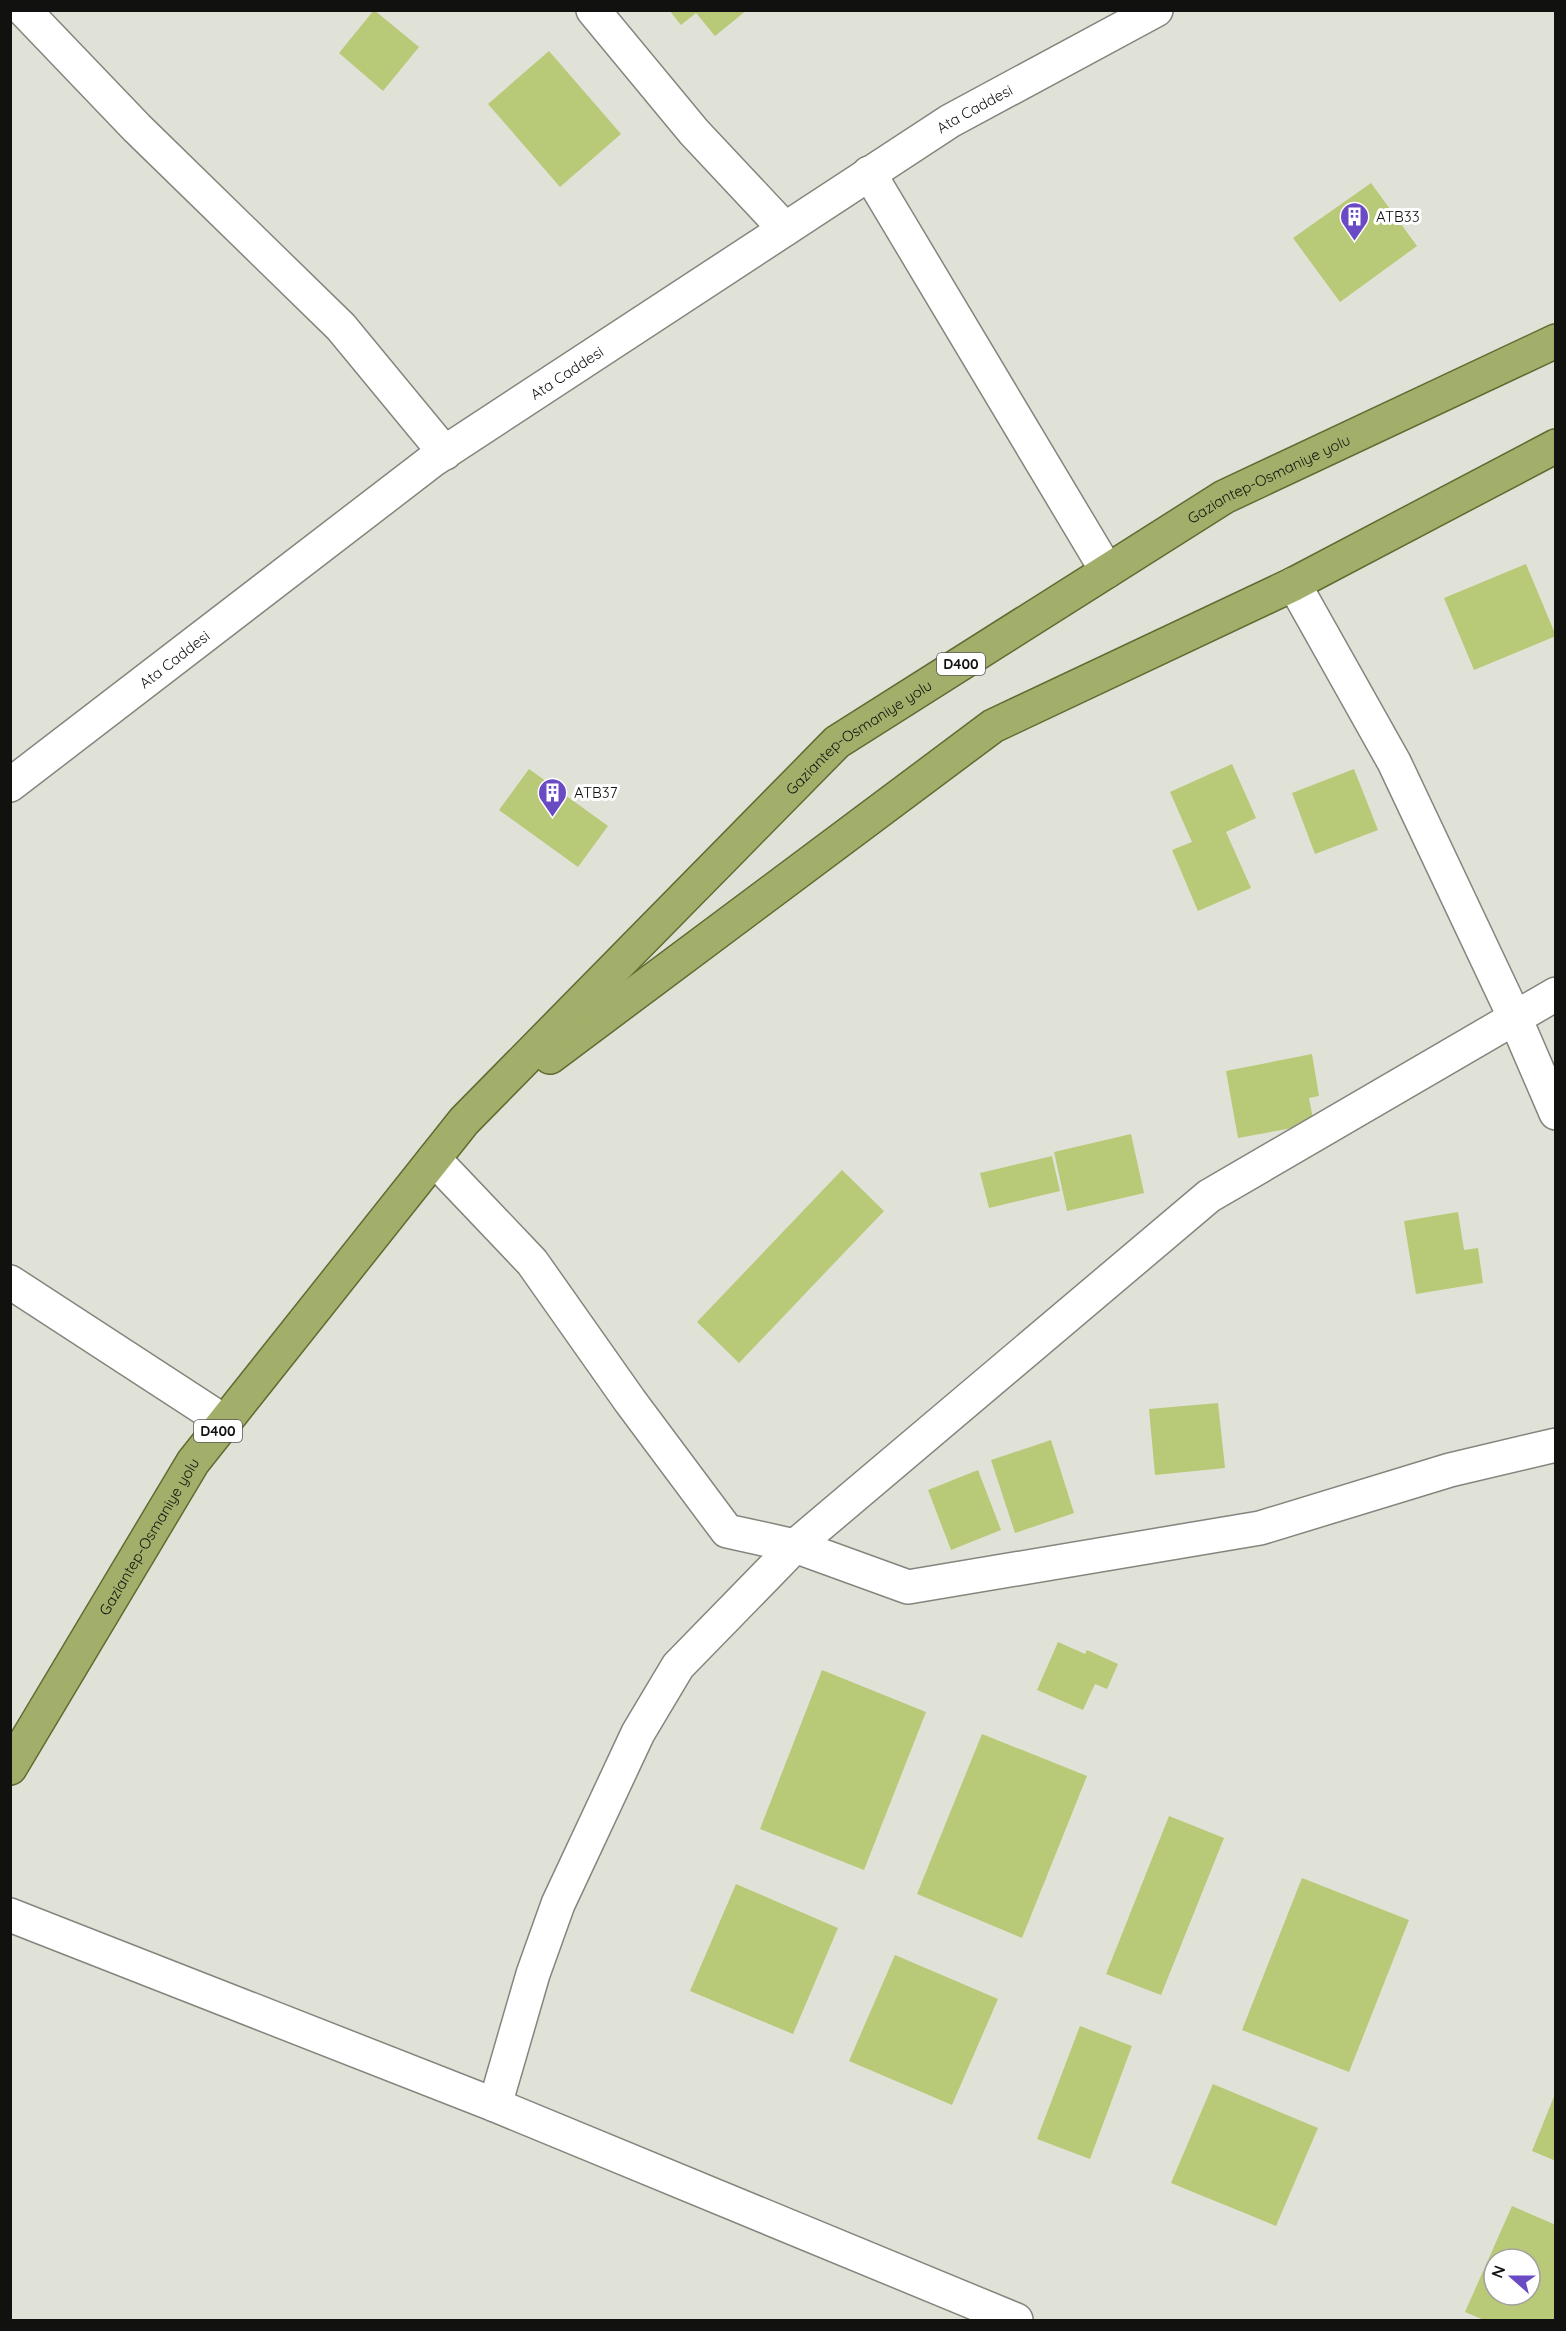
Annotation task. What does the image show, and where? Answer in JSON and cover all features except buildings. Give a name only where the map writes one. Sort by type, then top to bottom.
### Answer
[{"type":"highway","name":"Gaziantep-Osmaniye yolu","points":[[10,1768],[193,1462],[464,1121],[837,742],[1224,497],[1556,341]]},
{"type":"highway","name":"Gaziantep-Osmaniye yolu","points":[[464,1121],[993,726],[1294,584],[1556,446]]},
{"type":"street","points":[[24,10],[138,128],[341,327],[445,453]]},
{"type":"street","points":[[593,10],[694,132],[785,229]]},
{"type":"street","name":"Ata Caddesi","points":[[10,785],[445,453],[950,121],[1156,10]]},
{"type":"street","points":[[869,173],[1107,572]]},
{"type":"street","points":[[1294,584],[1394,762],[1515,1018],[1556,1113]]},
{"type":"street","points":[[495,2105],[533,1974],[558,1904],[638,1733],[678,1666],[795,1546],[1209,1196],[1556,994]]},
{"type":"street","points":[[434,1159],[532,1262],[630,1401],[727,1531],[795,1546],[908,1587],[1260,1528],[1450,1470],[1556,1445]]},
{"type":"street","points":[[10,1282],[225,1422]]},
{"type":"street","points":[[13,1924],[495,2105],[1016,2320]]},
{"type":"place","name":"ATB33","points":[[1355,242]]},
{"type":"place","name":"ATB37","points":[[553,818]]}]
